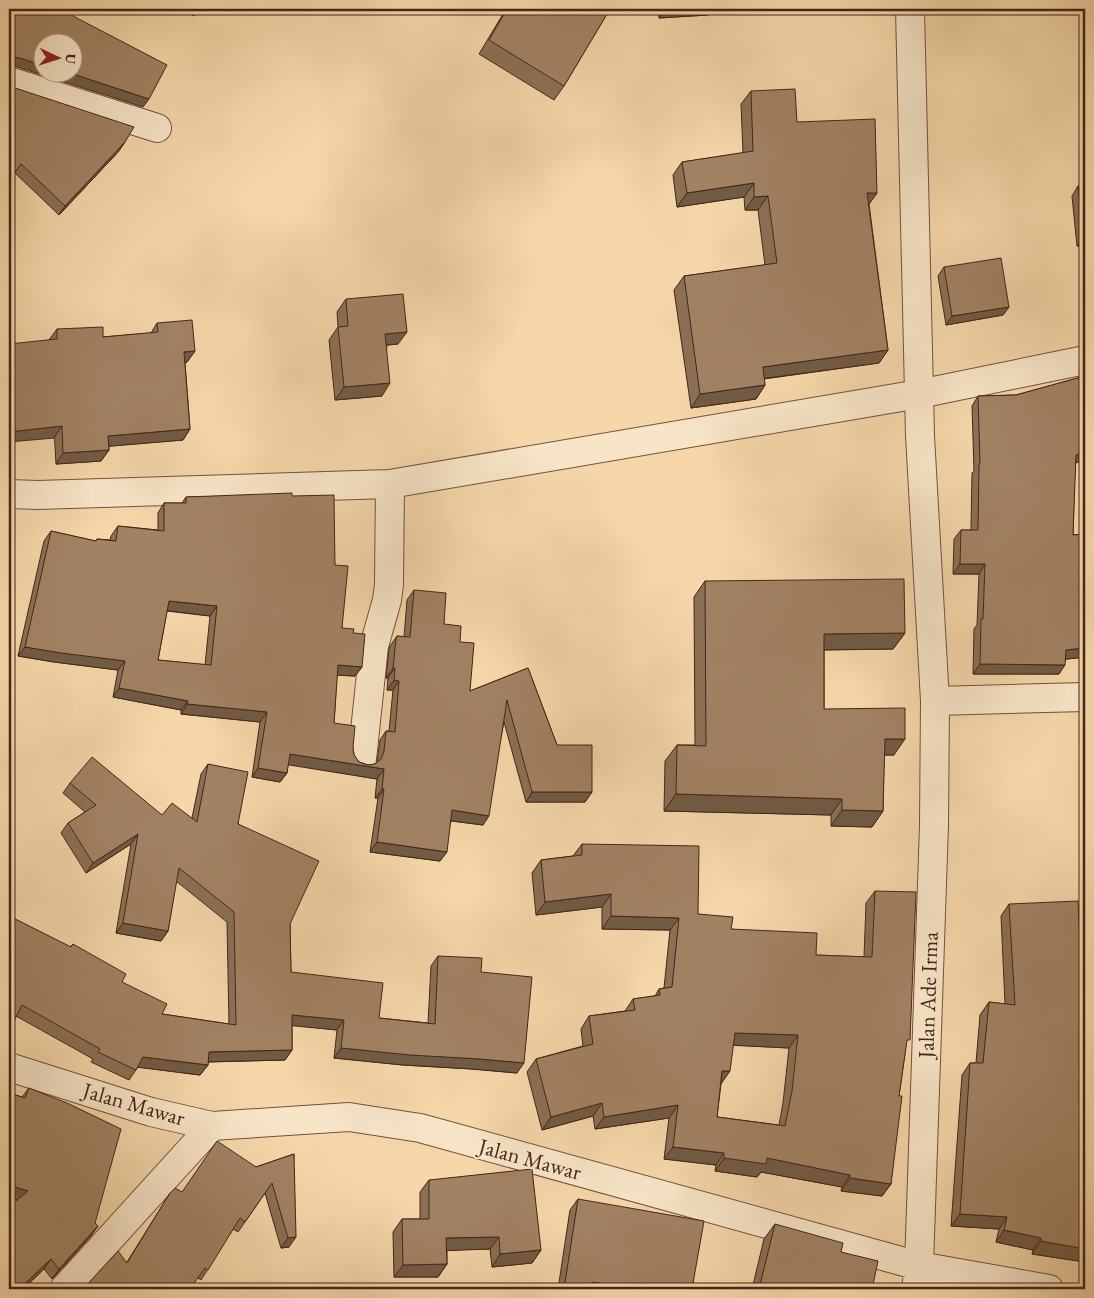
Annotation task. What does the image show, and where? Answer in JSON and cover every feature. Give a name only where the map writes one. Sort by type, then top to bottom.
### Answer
[{"type":"street","name":"Jalan Ade Irma","points":[[910,9],[920,446],[935,701],[934,825],[918,1278]]},
{"type":"street","points":[[9,82],[157,128]]},
{"type":"street","points":[[9,494],[390,484],[919,394],[1085,360]]},
{"type":"street","points":[[362,759],[374,646],[388,592],[390,484]]},
{"type":"street","points":[[935,701],[1085,697]]},
{"type":"street","name":"Jalan Mawar","points":[[9,1066],[151,1112],[212,1126],[349,1117],[420,1128],[918,1278],[1049,1289]]},
{"type":"street","points":[[64,1289],[212,1126]]},
{"type":"building","points":[[9,9],[75,9],[73,16],[167,65],[149,99],[82,77],[82,32],[32,32],[32,62],[20,58],[11,57],[9,59]]},
{"type":"building","points":[[507,9],[610,9],[564,86],[489,40]]},
{"type":"building","points":[[9,86],[134,127],[125,142],[65,206],[21,164],[12,176],[9,173]]},
{"type":"building","points":[[795,89],[797,122],[875,119],[877,193],[867,193],[888,350],[763,367],[765,385],[700,394],[684,276],[777,263],[768,196],[754,197],[754,183],[687,193],[682,162],[753,151],[751,91]]},
{"type":"building","points":[[1085,185],[1085,236],[1084,236],[1078,186]]},
{"type":"building","points":[[1001,258],[1009,307],[952,316],[944,267]]},
{"type":"building","points":[[403,294],[407,332],[385,334],[390,383],[344,387],[338,327],[348,326],[346,299]]},
{"type":"building","points":[[192,320],[195,351],[184,352],[190,429],[108,436],[109,450],[63,453],[62,426],[9,432],[9,344],[57,339],[57,329],[103,327],[103,337],[158,332],[157,323]]},
{"type":"building","points":[[1085,376],[1085,452],[1076,455],[1073,535],[1085,534],[1085,648],[1066,650],[1065,665],[980,664],[985,564],[960,564],[961,530],[978,530],[980,464],[978,396],[1016,395]]},
{"type":"building","points":[[292,493],[292,496],[334,495],[335,565],[348,566],[342,628],[354,629],[353,633],[365,634],[362,667],[338,665],[334,723],[355,726],[353,748],[354,755],[359,762],[368,765],[375,764],[381,759],[384,751],[386,731],[395,732],[399,681],[394,680],[395,668],[393,668],[396,639],[397,636],[410,637],[414,590],[446,593],[444,624],[461,626],[460,642],[474,643],[470,691],[528,668],[557,745],[592,745],[592,792],[532,792],[507,700],[489,816],[452,810],[447,852],[377,842],[384,789],[382,789],[384,769],[290,754],[287,773],[258,768],[267,712],[187,704],[188,701],[119,688],[125,661],[25,647],[51,531],[96,541],[97,539],[116,541],[118,526],[164,531],[164,503],[186,503],[186,497]],"holes":[[[169,601],[217,606],[211,665],[158,660]]]},
{"type":"building","points":[[904,579],[905,633],[824,634],[824,709],[905,708],[905,739],[885,739],[883,811],[842,810],[842,799],[676,794],[677,745],[706,746],[705,581]]},
{"type":"building","points":[[92,757],[162,815],[172,803],[197,822],[208,764],[248,772],[238,824],[319,861],[290,924],[291,972],[383,983],[379,1018],[435,1024],[438,956],[482,958],[481,972],[532,977],[524,1063],[341,1048],[344,1020],[292,1015],[292,1050],[209,1052],[208,1065],[143,1057],[136,1070],[98,1052],[100,1049],[22,1005],[14,1021],[9,1018],[9,916],[71,947],[73,944],[126,974],[122,982],[167,1004],[162,1014],[236,1025],[234,912],[179,868],[168,931],[123,923],[138,834],[93,863],[68,823],[96,805],[70,783]]},
{"type":"building","points":[[582,844],[699,846],[698,914],[733,917],[731,929],[817,933],[816,955],[872,957],[875,891],[916,892],[910,1040],[907,1040],[899,1096],[902,1096],[891,1184],[850,1178],[850,1175],[767,1158],[766,1164],[724,1158],[724,1153],[673,1147],[678,1105],[604,1117],[602,1103],[551,1117],[536,1059],[593,1044],[589,1016],[635,1010],[633,999],[660,995],[659,989],[672,987],[679,918],[611,916],[611,894],[545,902],[541,860],[582,855]],"holes":[[[735,1033],[798,1035],[792,1091],[785,1126],[717,1117],[722,1071],[730,1071]]]},
{"type":"building","points":[[1078,901],[1080,940],[1085,941],[1085,1249],[1041,1241],[1041,1238],[1004,1230],[1007,1217],[960,1214],[970,1063],[983,1063],[989,1002],[1015,1005],[1009,904]]},
{"type":"building","points":[[29,1088],[67,1103],[121,1129],[95,1223],[98,1226],[59,1269],[51,1259],[19,1289],[9,1289],[9,1213],[11,1211],[9,1207],[28,1191],[9,1185],[9,1093],[25,1098]]},
{"type":"building","points":[[217,1141],[256,1167],[294,1154],[296,1237],[288,1238],[272,1183],[245,1222],[240,1218],[208,1270],[205,1268],[190,1289],[83,1289],[118,1251],[127,1263],[170,1193],[175,1188],[182,1192]]},
{"type":"building","points":[[532,1169],[541,1250],[500,1254],[499,1237],[446,1238],[447,1264],[403,1265],[402,1219],[429,1219],[429,1180]]},
{"type":"building","points":[[578,1199],[704,1221],[692,1289],[631,1289],[593,1282],[592,1289],[564,1289]]},
{"type":"building","points":[[775,1224],[843,1243],[841,1252],[878,1261],[872,1289],[759,1289]]}]
